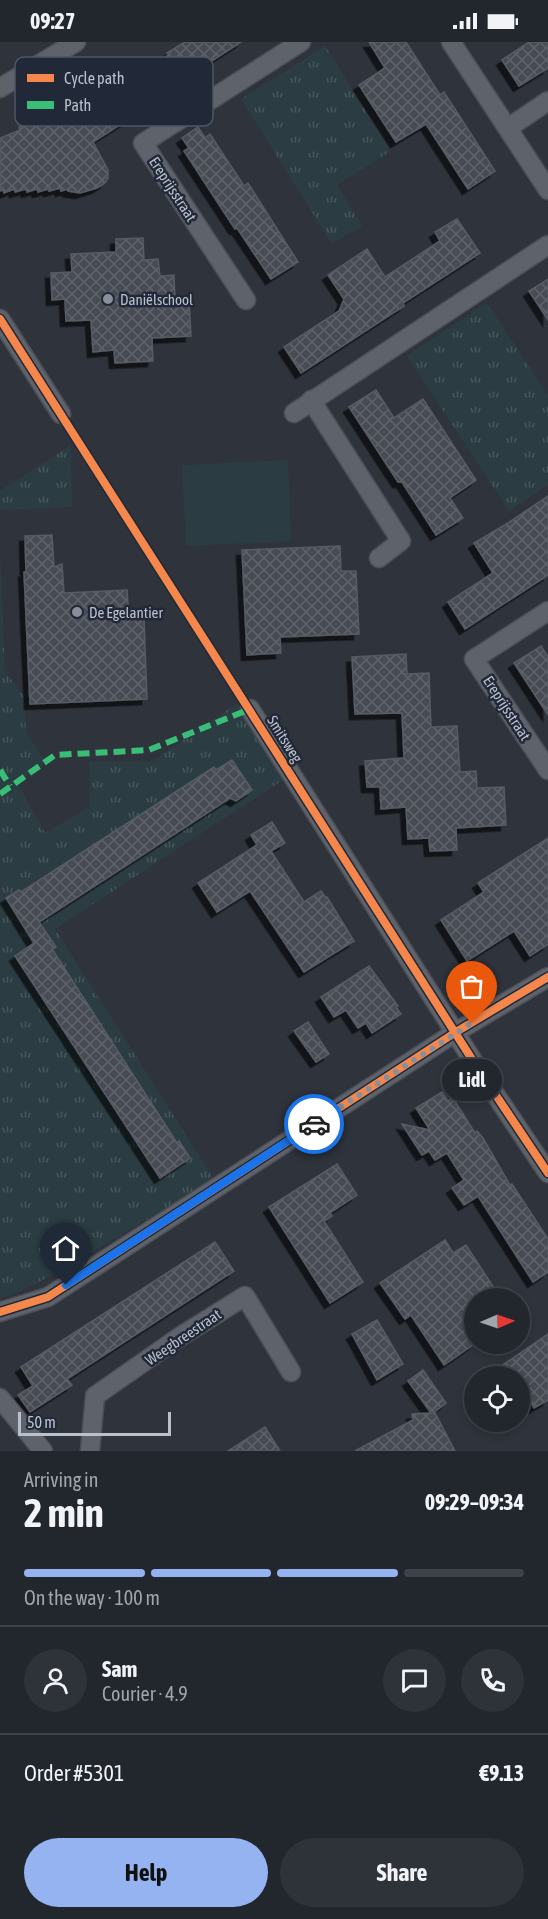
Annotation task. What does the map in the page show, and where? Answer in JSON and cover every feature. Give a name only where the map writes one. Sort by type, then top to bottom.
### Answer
[{"type":"street","points":[[51,57],[76,42]]},
{"type":"street","name":"Ereprijsstraat","points":[[213,99],[301,42]]},
{"type":"street","points":[[451,42],[548,190]]},
{"type":"street","points":[[0,88],[15,79]]},
{"type":"street","points":[[508,128],[548,101]]},
{"type":"street","name":"Ereprijsstraat","points":[[170,126],[144,143],[246,300]]},
{"type":"street","points":[[294,412],[548,245]]},
{"type":"street","points":[[0,319],[61,414]]},
{"type":"street","points":[[311,400],[400,541],[379,558]]},
{"type":"street","name":"Ereprijsstraat","points":[[548,610],[474,659],[548,770]]},
{"type":"street","name":"Smitsweg","points":[[250,708],[548,1173]]},
{"type":"street","points":[[0,1312],[48,1297],[456,1032],[548,976]]},
{"type":"street","name":"Weegbreestraat","points":[[90,1451],[95,1396],[178,1338],[245,1296],[291,1372]]},
{"type":"street","points":[[0,1398],[43,1451]]},
{"type":"green space","points":[[325,46],[391,151],[337,185],[362,226],[332,244],[241,99]]},
{"type":"green space","points":[[487,303],[548,395],[548,485],[509,511],[407,356]]},
{"type":"green space","points":[[71,445],[72,507],[0,510],[0,491]]},
{"type":"green space","points":[[288,460],[291,541],[186,546],[182,465]]},
{"type":"green space","points":[[0,552],[5,671],[24,696],[26,732],[46,763],[17,782],[45,833],[90,807],[89,762],[152,761],[238,703],[286,778],[55,929],[214,1179],[64,1269],[19,1292],[0,1298]]},
{"type":"building","points":[[185,42],[241,42],[213,60],[213,57],[166,57],[169,55],[167,53]]},
{"type":"building","points":[[369,42],[406,42],[440,95],[444,92],[495,171],[468,189],[426,124],[396,142],[359,85],[385,68]]},
{"type":"building","points":[[529,42],[548,42],[548,68],[519,86],[502,60]]},
{"type":"building","points":[[118,126],[93,142],[108,170],[105,183],[80,193],[68,191],[68,189],[61,191],[60,188],[38,192],[37,189],[27,192],[26,189],[15,192],[14,189],[4,193],[3,190],[0,191],[0,138],[20,130],[19,127]]},
{"type":"building","points":[[198,127],[205,138],[210,134],[244,186],[248,183],[298,262],[271,279],[184,151],[189,148],[182,138]]},
{"type":"building","points":[[457,219],[480,253],[301,373],[284,347],[339,311],[344,299],[328,275],[367,249],[385,277],[440,241],[435,232]]},
{"type":"building","points":[[143,238],[144,260],[158,259],[160,276],[174,275],[175,300],[189,299],[191,336],[152,338],[153,361],[115,363],[114,350],[93,352],[91,320],[66,321],[65,299],[52,300],[51,273],[72,272],[71,254],[116,252],[116,239]]},
{"type":"building","points":[[548,279],[548,320],[529,291]]},
{"type":"building","points":[[376,390],[394,418],[423,399],[476,480],[450,498],[463,518],[436,535],[349,407]]},
{"type":"building","points":[[548,496],[548,575],[465,629],[448,602],[493,573],[474,543]]},
{"type":"building","points":[[52,535],[54,567],[62,564],[64,593],[127,590],[129,619],[144,619],[147,699],[30,704],[24,572],[26,572],[25,536]]},
{"type":"building","points":[[340,546],[341,571],[356,571],[359,634],[280,637],[281,653],[247,655],[242,550]]},
{"type":"building","points":[[541,646],[548,657],[548,715],[514,663]]},
{"type":"building","points":[[406,654],[407,674],[429,673],[431,727],[457,726],[460,772],[476,771],[477,788],[504,787],[506,825],[456,828],[457,850],[430,851],[429,838],[408,839],[406,807],[381,809],[380,787],[367,787],[365,761],[404,758],[402,713],[355,714],[352,657]]},
{"type":"building","points":[[232,760],[252,790],[236,801],[230,798],[39,922],[56,947],[52,949],[177,1143],[179,1141],[190,1158],[160,1178],[15,956],[34,943],[6,898],[19,890],[21,892],[214,767],[216,770]]},
{"type":"building","points":[[272,822],[285,843],[271,851],[304,902],[321,891],[354,941],[304,972],[250,891],[217,912],[198,883],[257,845],[251,835]]},
{"type":"building","points":[[548,838],[548,944],[530,956],[514,931],[467,961],[441,920],[484,892],[478,883]]},
{"type":"building","points":[[369,966],[398,1006],[396,1007],[401,1014],[372,1033],[366,1023],[358,1028],[346,1010],[334,1017],[321,997]]},
{"type":"building","points":[[308,1022],[329,1054],[316,1062],[294,1031]]},
{"type":"building","points":[[442,1092],[448,1101],[453,1098],[475,1133],[477,1131],[483,1138],[510,1185],[512,1184],[548,1239],[548,1272],[533,1282],[478,1196],[464,1205],[452,1188],[464,1180],[447,1153],[435,1160],[429,1151],[422,1155],[402,1124],[430,1130],[416,1108]]},
{"type":"building","points":[[337,1164],[357,1195],[330,1213],[332,1216],[324,1221],[363,1282],[330,1303],[269,1207]]},
{"type":"building","points":[[445,1240],[453,1253],[466,1245],[494,1288],[464,1288],[464,1351],[444,1365],[411,1315],[405,1319],[380,1283]]},
{"type":"building","points":[[215,1242],[234,1271],[67,1379],[72,1385],[30,1412],[18,1395],[33,1386],[21,1367]]},
{"type":"building","points":[[377,1320],[403,1364],[377,1380],[352,1334]]},
{"type":"building","points":[[548,1334],[548,1400],[534,1408],[530,1402],[530,1366],[501,1366],[519,1354],[530,1354],[530,1346]]},
{"type":"building","points":[[423,1370],[446,1403],[433,1413],[455,1451],[355,1451],[413,1420],[412,1414],[431,1413],[408,1381]]},
{"type":"building","points":[[265,1427],[280,1451],[228,1451]]},
{"type":"marked path","points":[[0,794],[55,755],[149,750],[250,709]]},
{"type":"marked path","points":[[0,770],[10,786]]},
{"type":"cycle path","points":[[0,319],[475,1064],[548,1173]]},
{"type":"cycle path","points":[[0,1312],[48,1297],[456,1032],[548,977]]},
{"type":"way so far","points":[[314,1124],[472,1023]]},
{"type":"place","name":"Daniëlschool","points":[[108,299]]},
{"type":"place","name":"De Egelantier","points":[[77,612]]},
{"type":"place","name":"Lidl","points":[[472,1023]]},
{"type":"route","points":[[66,1285],[314,1124]]}]
